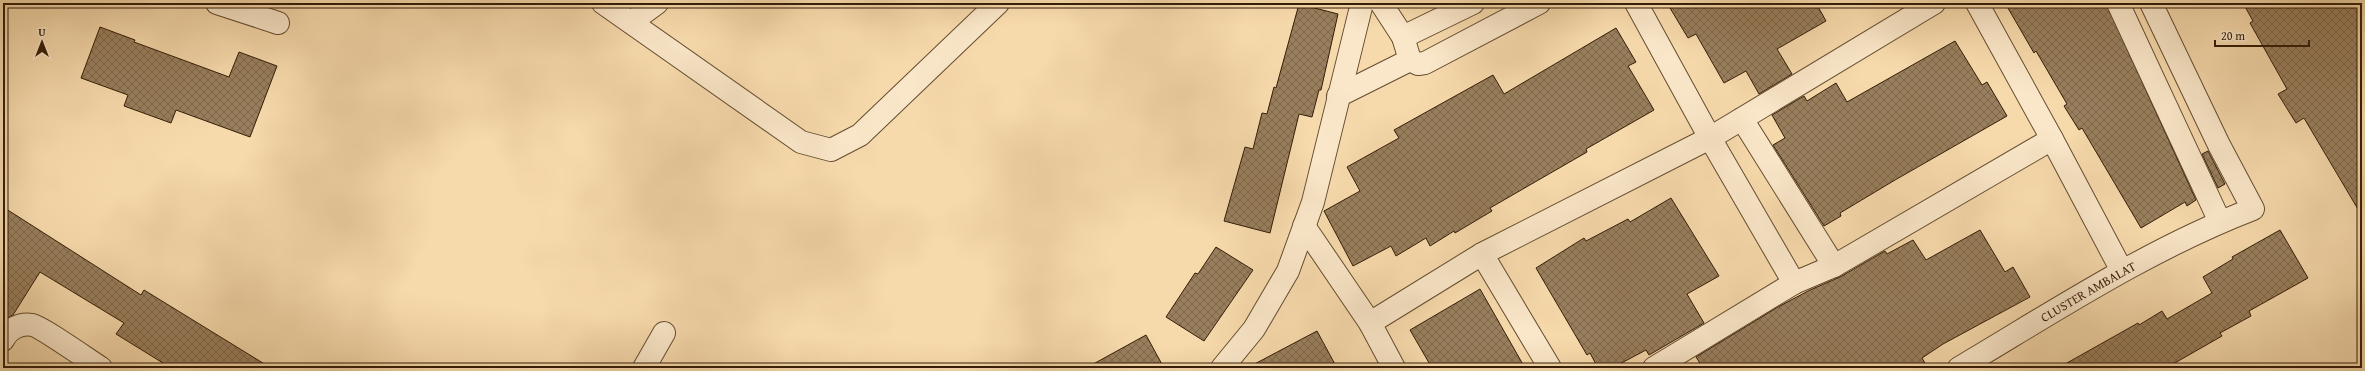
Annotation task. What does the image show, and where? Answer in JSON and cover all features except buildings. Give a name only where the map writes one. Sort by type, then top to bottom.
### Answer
[{"type":"street","points":[[217,3],[278,23]]},
{"type":"street","points":[[603,3],[801,142],[831,150],[860,135],[998,3]]},
{"type":"street","points":[[631,22],[657,3]]},
{"type":"street","points":[[1222,368],[1254,329],[1288,272],[1313,202],[1362,3]]},
{"type":"street","points":[[1381,3],[1403,37],[1410,60],[1418,64],[1425,63],[1539,3]]},
{"type":"street","points":[[1403,37],[1473,3]]},
{"type":"street","points":[[1636,3],[1710,138],[1794,283]]},
{"type":"street","points":[[1370,323],[1482,254],[1710,138],[1934,3]]},
{"type":"street","points":[[1977,3],[2052,138],[2122,272]]},
{"type":"street","points":[[2118,3],[2220,222]]},
{"type":"street","name":"CLUSTER AMBALAT","points":[[1959,368],[2122,272],[2220,222],[2253,209],[2219,145],[2151,3]]},
{"type":"street","points":[[1338,96],[1410,60]]},
{"type":"street","points":[[1742,119],[1834,266]]},
{"type":"street","points":[[1654,368],[1794,283],[1834,266],[2052,138]]},
{"type":"street","points":[[1304,226],[1370,323],[1394,368]]},
{"type":"street","points":[[1482,254],[1550,368]]},
{"type":"street","points":[[3,340],[6,334],[18,326],[33,324],[101,368]]},
{"type":"street","points":[[644,368],[664,333]]}]
